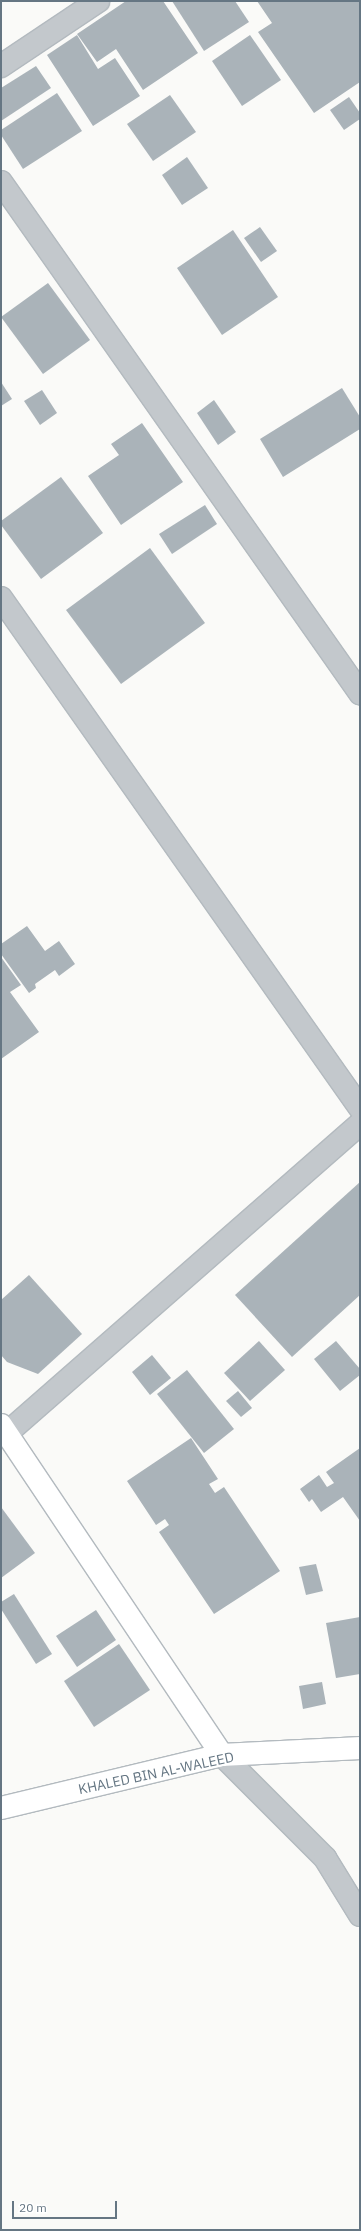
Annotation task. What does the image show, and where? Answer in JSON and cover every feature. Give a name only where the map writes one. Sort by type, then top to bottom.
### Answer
[{"type":"street","points":[[1,66],[98,1]]},
{"type":"street","points":[[1,182],[360,693]]},
{"type":"street","points":[[1,598],[360,1108]]},
{"type":"street","points":[[360,1124],[4,1429],[222,1755],[325,1858],[360,1915]]},
{"type":"street","name":"KHALED BIN AL-WALEED","points":[[1,1808],[222,1755],[360,1748]]},
{"type":"building","points":[[126,1],[163,1],[198,53],[143,90],[116,49],[97,62],[77,34]]},
{"type":"building","points":[[172,1],[235,1],[249,22],[204,51]]},
{"type":"building","points":[[257,1],[359,1],[360,82],[314,113],[258,32],[272,23]]},
{"type":"building","points":[[77,35],[98,69],[115,58],[140,96],[93,126],[47,55]]},
{"type":"building","points":[[250,35],[281,80],[242,106],[212,61]]},
{"type":"building","points":[[36,66],[51,88],[1,121],[1,88]]},
{"type":"building","points":[[57,93],[82,131],[23,169],[1,135],[1,130]]},
{"type":"building","points":[[170,95],[196,132],[153,161],[127,124]]},
{"type":"building","points":[[349,97],[360,113],[360,119],[344,130],[330,110]]},
{"type":"building","points":[[187,157],[208,188],[182,205],[162,175]]},
{"type":"building","points":[[260,227],[277,251],[261,262],[244,238]]},
{"type":"building","points":[[233,230],[278,297],[222,335],[177,268]]},
{"type":"building","points":[[48,283],[90,340],[43,374],[1,317]]},
{"type":"building","points":[[1,382],[12,399],[1,406]]},
{"type":"building","points":[[342,388],[360,417],[360,429],[283,477],[260,439]]},
{"type":"building","points":[[42,390],[57,413],[40,425],[24,401]]},
{"type":"building","points":[[214,400],[236,432],[218,445],[197,413]]},
{"type":"building","points":[[142,423],[183,482],[121,525],[88,476],[119,455],[111,444]]},
{"type":"building","points":[[61,477],[103,533],[41,579],[1,525],[1,521]]},
{"type":"building","points":[[205,505],[217,524],[172,554],[159,534]]},
{"type":"building","points":[[150,548],[205,623],[121,684],[66,610]]},
{"type":"building","points":[[27,926],[45,951],[59,941],[75,964],[59,976],[55,970],[35,984],[36,988],[29,993],[1,954],[1,944]]},
{"type":"building","points":[[1,957],[21,985],[10,992],[39,1032],[1,1059]]},
{"type":"building","points":[[360,1182],[360,1295],[292,1357],[235,1295]]},
{"type":"building","points":[[29,1275],[82,1334],[38,1374],[7,1362],[1,1355],[1,1300]]},
{"type":"building","points":[[259,1341],[285,1370],[250,1401],[224,1373]]},
{"type":"building","points":[[336,1341],[360,1369],[360,1375],[340,1391],[314,1359]]},
{"type":"building","points":[[152,1355],[171,1378],[150,1395],[132,1372]]},
{"type":"building","points":[[187,1370],[234,1429],[204,1453],[157,1394]]},
{"type":"building","points":[[238,1391],[252,1408],[241,1417],[226,1401]]},
{"type":"building","points":[[191,1438],[218,1479],[209,1484],[215,1493],[224,1487],[280,1571],[214,1614],[159,1532],[169,1525],[165,1519],[156,1525],[127,1481]]},
{"type":"building","points":[[360,1448],[360,1521],[343,1497],[321,1512],[312,1499],[309,1502],[300,1489],[319,1475],[327,1487],[334,1483],[326,1472]]},
{"type":"building","points":[[1,1507],[35,1553],[1,1578]]},
{"type":"building","points":[[316,1564],[323,1591],[306,1595],[299,1567]]},
{"type":"building","points":[[14,1594],[52,1654],[36,1664],[1,1609],[1,1602]]},
{"type":"building","points":[[96,1610],[116,1640],[77,1667],[56,1636]]},
{"type":"building","points":[[360,1617],[360,1674],[336,1678],[326,1623]]},
{"type":"building","points":[[119,1644],[150,1690],[94,1727],[64,1681]]},
{"type":"building","points":[[322,1682],[326,1704],[303,1709],[299,1686]]}]
